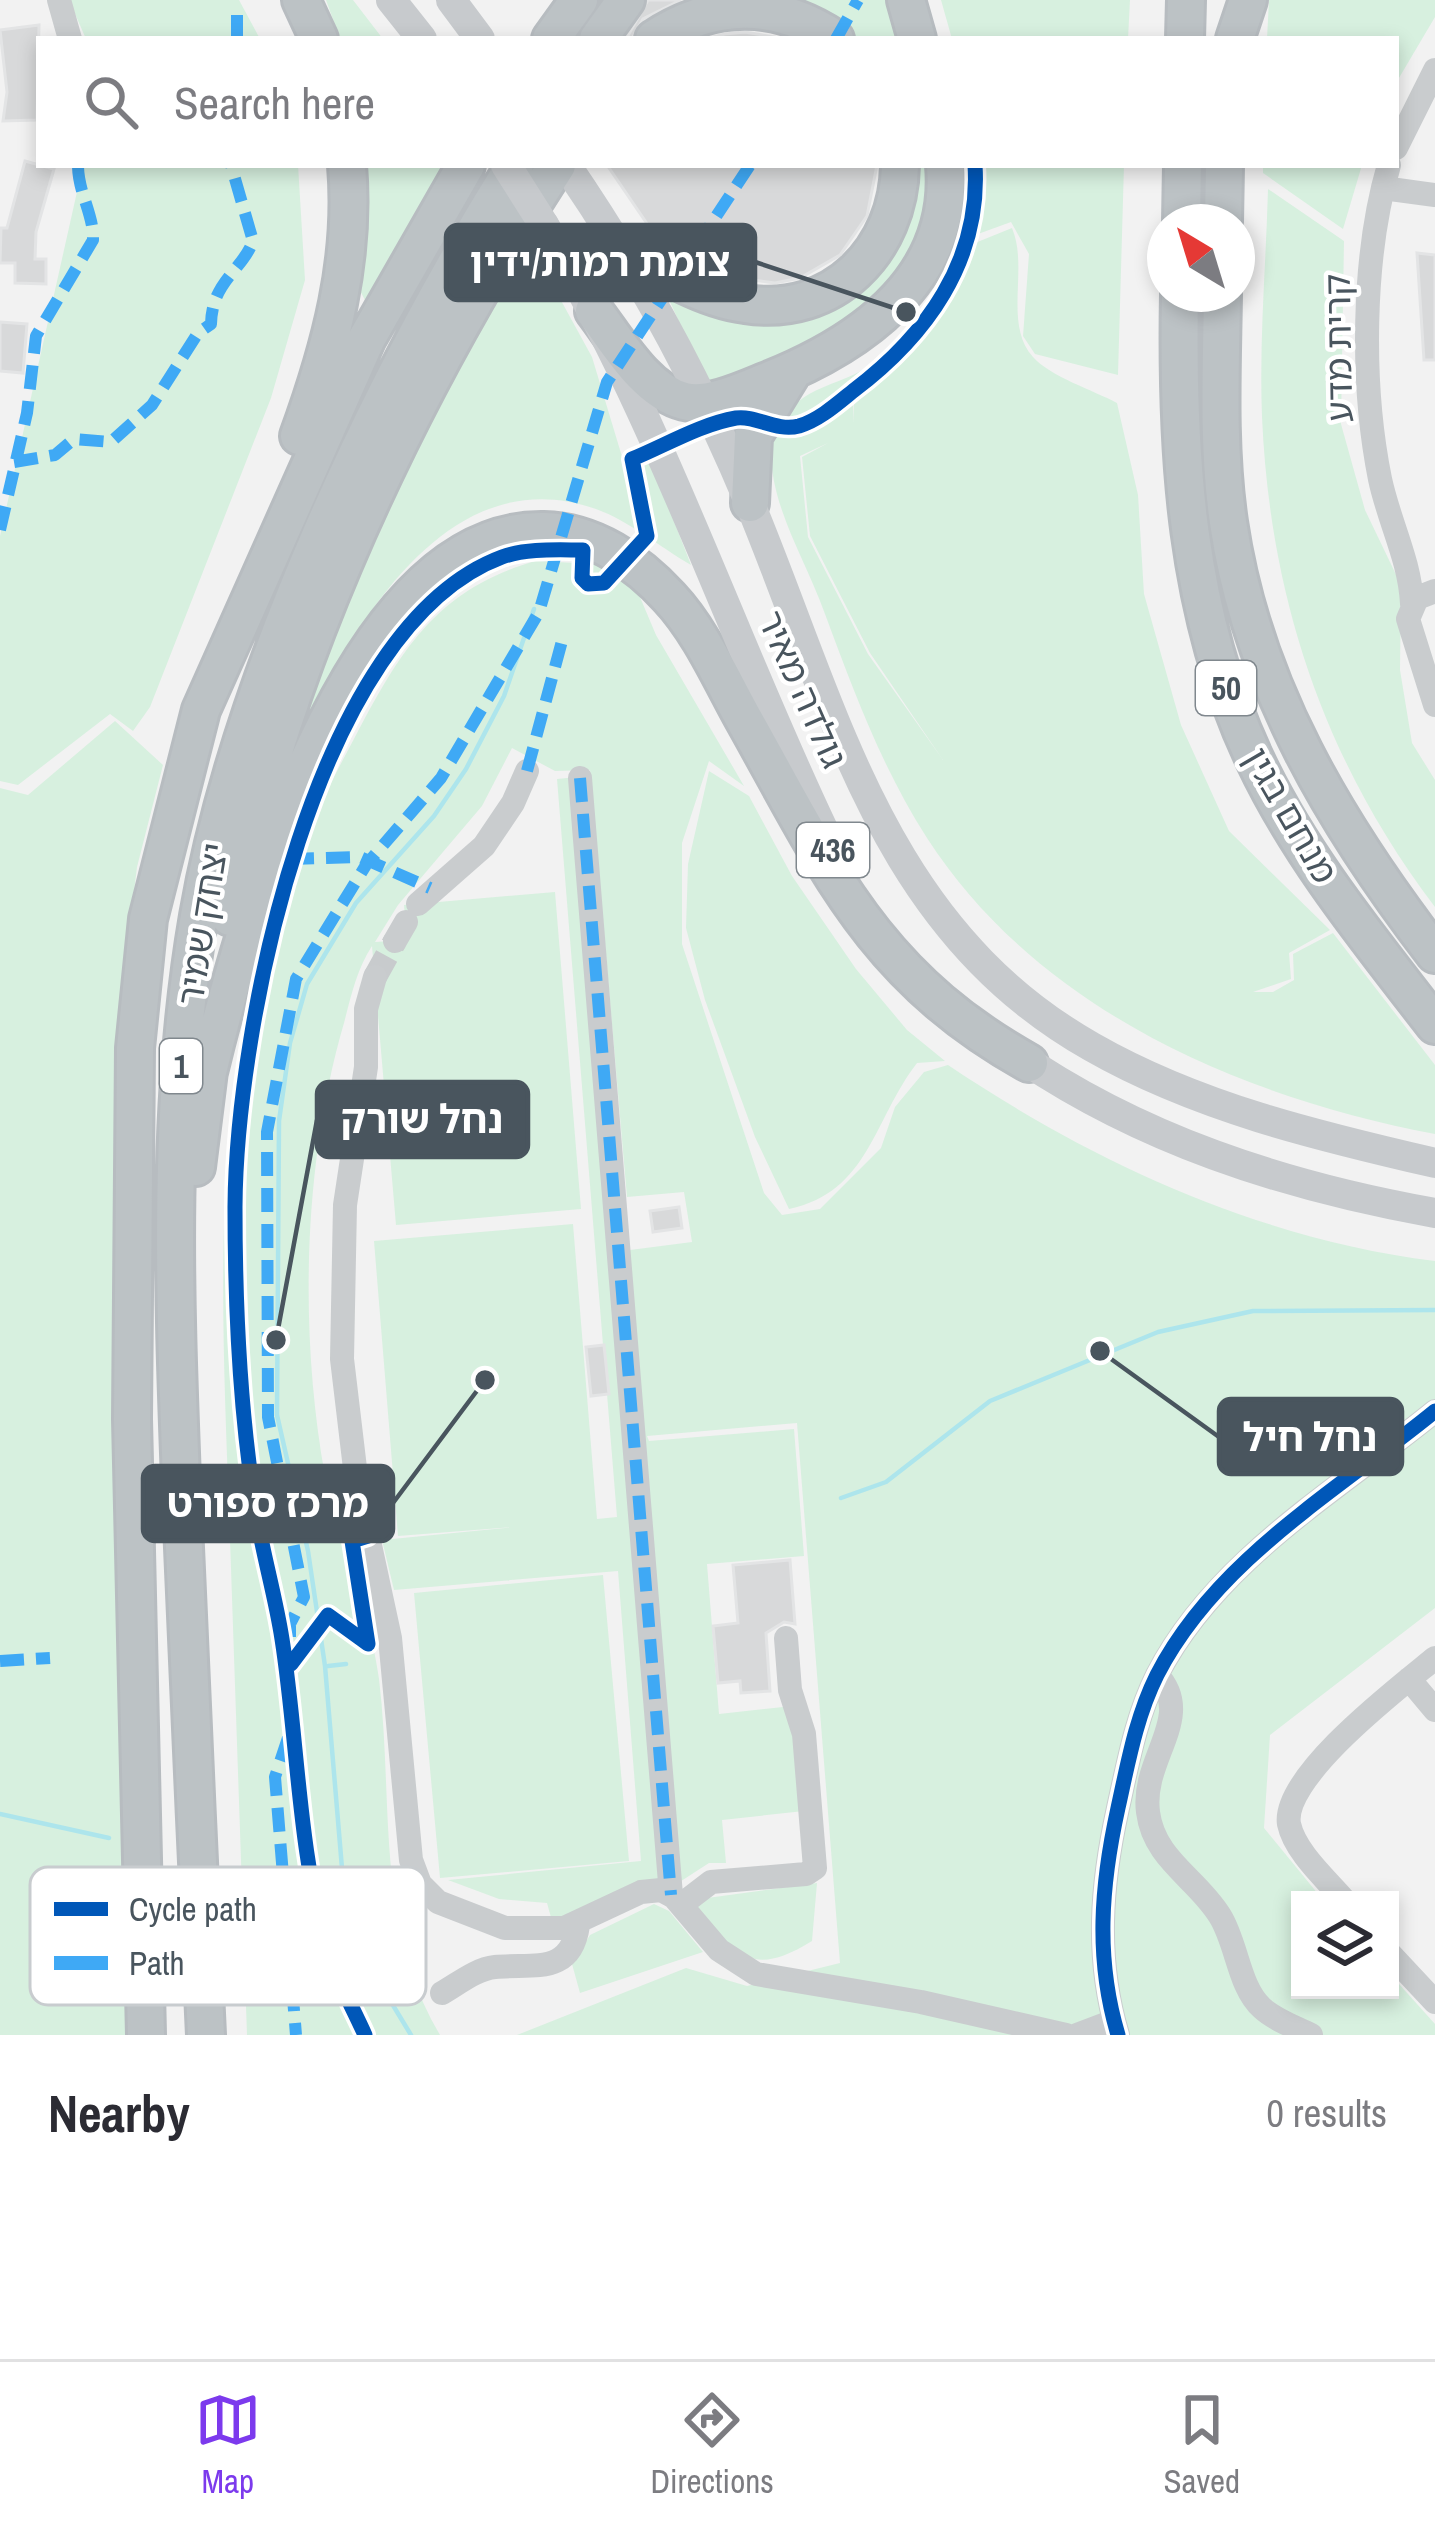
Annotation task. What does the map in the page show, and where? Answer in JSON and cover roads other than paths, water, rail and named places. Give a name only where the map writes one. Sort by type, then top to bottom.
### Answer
[{"type":"highway","points":[[302,0],[318,36]]},
{"type":"highway","points":[[552,36],[576,0]]},
{"type":"highway","points":[[600,36],[626,0]]},
{"type":"highway","points":[[642,36],[668,0]]},
{"type":"highway","points":[[906,0],[915,36]]},
{"type":"highway","points":[[1186,0],[1186,36]]},
{"type":"highway","points":[[1226,36],[1227,0]]},
{"type":"highway","points":[[1236,36],[1248,0]]},
{"type":"highway","points":[[659,36],[686,19],[743,4],[803,18],[830,36]]},
{"type":"highway","points":[[201,710],[327,358],[343,286],[346,168]]},
{"type":"highway","name":"יצחק שמיר","points":[[142,1867],[132,1419],[134,1048],[148,919],[201,710],[367,338],[464,168]]},
{"type":"highway","name":"יצחק שמיר","points":[[198,1867],[182,1506],[176,1112],[199,918],[216,832],[254,710],[344,492],[470,238],[513,168]]},
{"type":"highway","points":[[620,248],[677,280],[741,304],[797,304],[853,276],[878,249],[893,219],[899,168]]},
{"type":"highway","points":[[594,311],[660,388],[685,401],[706,402],[794,371],[854,339],[908,290],[940,228],[945,168]]},
{"type":"highway","points":[[1182,204],[1183,168]]},
{"type":"highway","points":[[1223,204],[1224,168]]},
{"type":"highway","points":[[182,1506],[192,1226],[207,1076],[242,858],[292,695],[338,576],[417,403],[493,264],[566,169]]},
{"type":"highway","name":"מנחם בגין","points":[[1180,312],[1186,514],[1199,596],[1223,680],[1255,761],[1301,841],[1435,1025]]},
{"type":"highway","name":"מנחם בגין","points":[[1222,312],[1228,520],[1258,650],[1291,730],[1329,801],[1435,954]]},
{"type":"highway","points":[[750,503],[753,436],[794,371]]},
{"type":"highway","points":[[207,1076],[275,846],[344,692],[419,586],[475,543],[533,531],[586,538],[615,551],[673,601],[810,839],[878,943],[946,1012],[1029,1063]]},
{"type":"highway","name":"יצחק שמיר","points":[[145,2005],[146,2035]]},
{"type":"highway","name":"יצחק שמיר","points":[[205,2005],[206,2035]]},
{"type":"main road","points":[[391,0],[420,36]]},
{"type":"main road","points":[[452,0],[478,36]]},
{"type":"main road","name":"גולדה מאיר","points":[[508,168],[594,311],[656,441],[830,845],[862,899],[926,976],[964,1014],[1029,1063],[1118,1114],[1234,1164],[1435,1213]]},
{"type":"main road","name":"גולדה מאיר","points":[[566,169],[620,248],[706,402],[878,824],[932,906],[991,971],[1090,1046],[1153,1077],[1266,1120],[1435,1162]]},
{"type":"street","points":[[59,0],[69,36]]},
{"type":"street","points":[[1399,142],[1434,74]]},
{"type":"street","points":[[1386,176],[1435,195]]},
{"type":"street","name":"קרית מדע","points":[[1386,176],[1370,273],[1379,475],[1412,604],[1408,619],[1425,643],[1434,696]]},
{"type":"street","name":"קרית מדע","points":[[1395,529],[1435,588]]},
{"type":"street","points":[[1412,604],[1435,588]]},
{"type":"street","points":[[406,922],[484,846],[527,771]]},
{"type":"street","points":[[580,778],[676,1900]]},
{"type":"street","points":[[376,977],[366,1009],[365,1066],[344,1205],[342,1359],[357,1486],[391,1649],[412,1867]]},
{"type":"street","points":[[1077,2035],[1116,2028],[1102,1941],[1102,1890],[1133,1740],[1157,1675],[1197,1612],[1237,1567],[1435,1411]]},
{"type":"street","points":[[676,1900],[711,1882],[806,1874],[815,1868],[804,1734],[790,1690],[786,1638]]},
{"type":"street","points":[[1337,1891],[1300,1846],[1289,1810],[1312,1772],[1435,1658]]},
{"type":"street","points":[[1157,1675],[1171,1690],[1174,1704],[1148,1779],[1148,1816],[1159,1848],[1216,1910],[1262,2009],[1311,2035]]},
{"type":"street","points":[[1408,1679],[1435,1710]]},
{"type":"street","points":[[426,1888],[433,1898],[484,1922],[539,1932],[578,1924],[646,1890],[676,1900],[718,1950],[766,1978],[932,2004],[1066,2035]]},
{"type":"street","points":[[442,1993],[486,1969],[550,1965],[569,1951],[578,1924]]},
{"type":"street","points":[[1399,1964],[1435,2002]]},
{"type":"waterway","points":[[342,1867],[325,1666],[308,1551],[277,1415],[279,1121],[290,1043],[307,984],[356,903],[434,816],[466,769],[504,696],[534,609]]},
{"type":"waterway","points":[[841,1498],[886,1482],[990,1401],[1158,1332],[1253,1311],[1435,1310]]},
{"type":"waterway","points":[[328,1666],[346,1664]]},
{"type":"waterway","points":[[0,1814],[109,1838]]},
{"type":"waterway","points":[[393,2005],[411,2035]]},
{"type":"tunnel","points":[[375,977],[395,941]]},
{"type":"place","name":"צומת רמות/ידין","points":[[906,312]]},
{"type":"place","name":"נחל שורק","points":[[276,1340]]},
{"type":"place","name":"נחל חיל","points":[[1100,1351]]},
{"type":"place","name":"מרכז ספורט","points":[[485,1380]]}]
